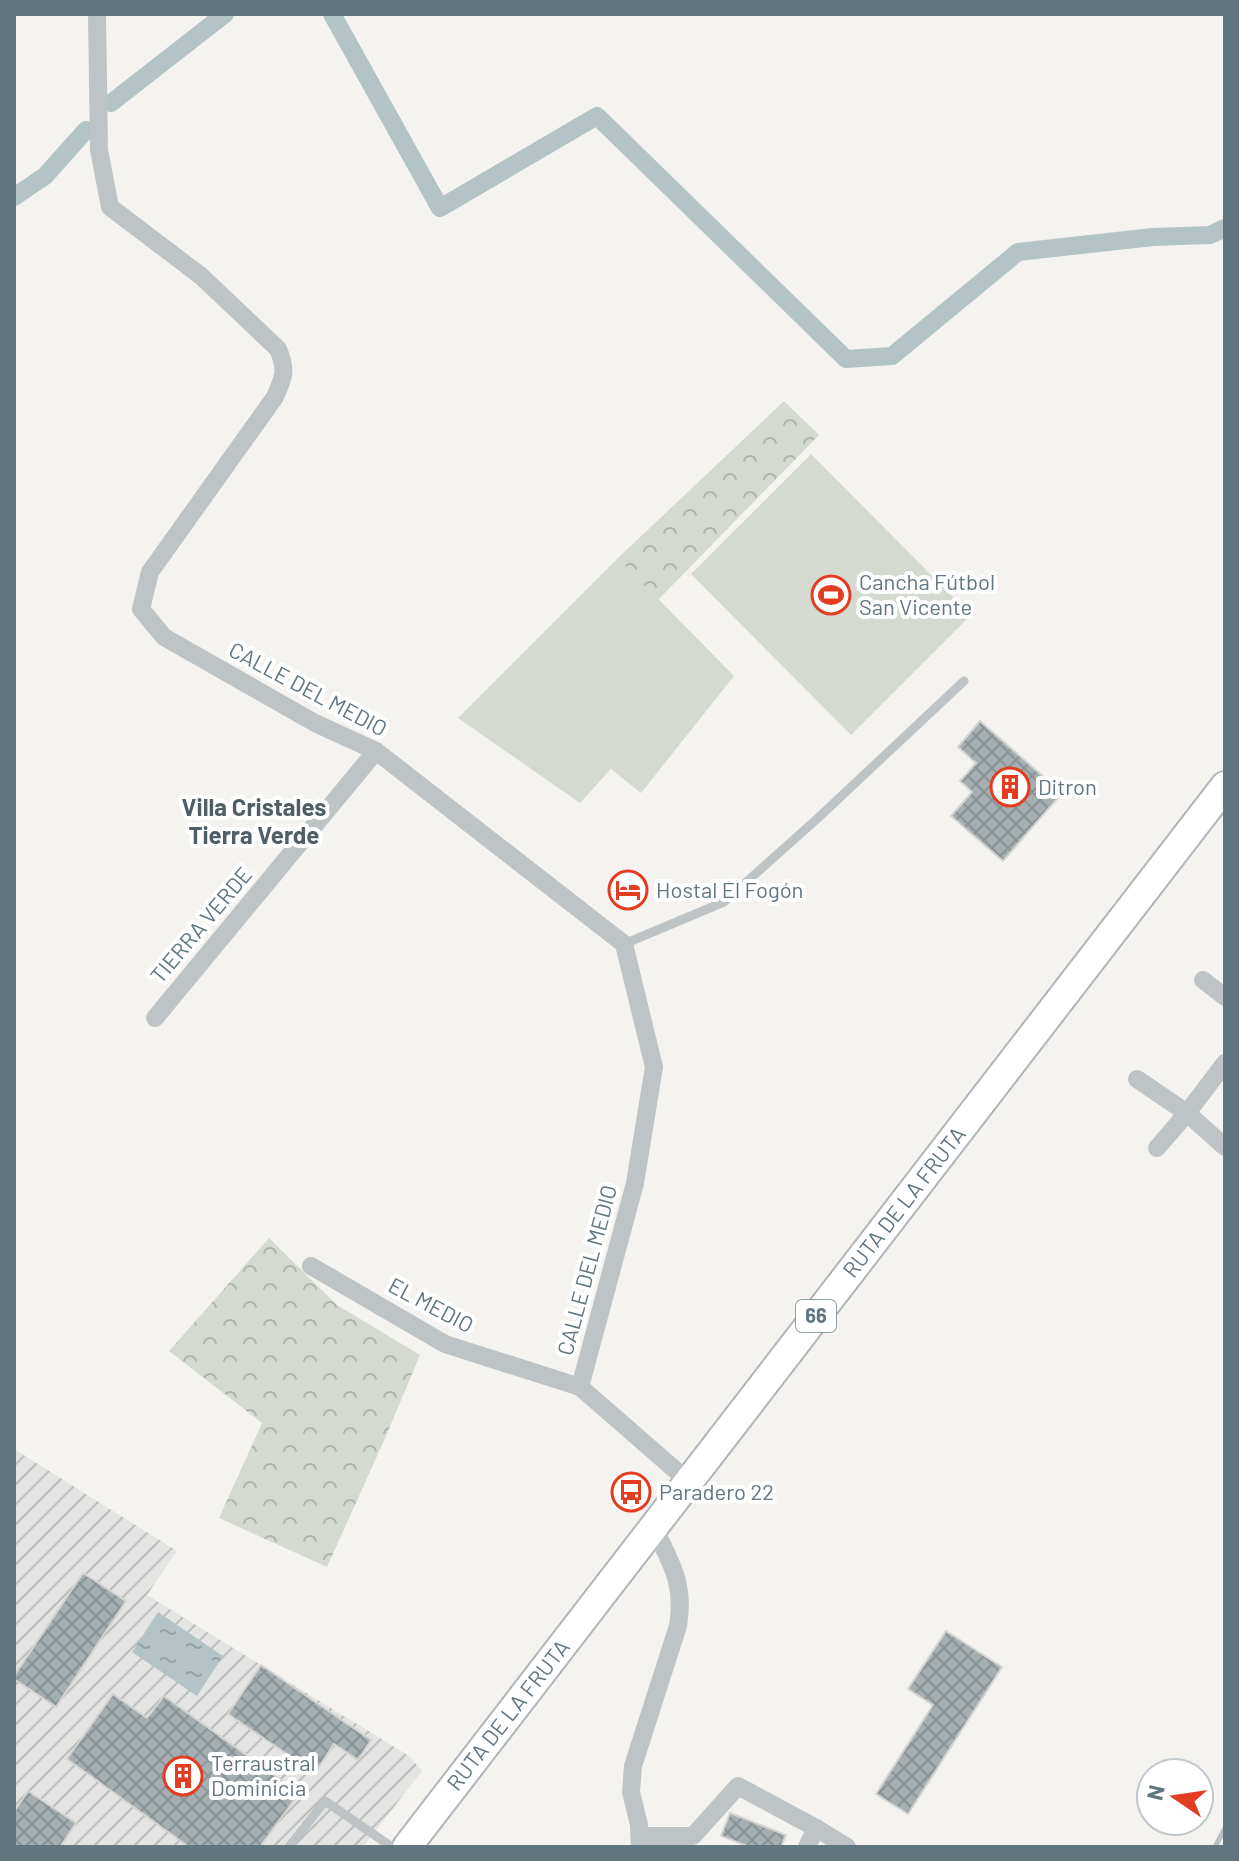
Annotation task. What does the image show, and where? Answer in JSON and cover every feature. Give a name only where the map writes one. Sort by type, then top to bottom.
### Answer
[{"type":"highway","name":"RUTA DE LA FRUTA","points":[[407,1847],[1225,786]]},
{"type":"street","name":"CALLE DEL MEDIO","points":[[97,14],[99,150],[110,207],[201,276],[278,349],[284,364],[282,382],[275,397],[150,572],[141,609],[164,637],[315,723],[376,751],[624,944],[654,1067],[635,1183],[580,1387],[688,1481]]},
{"type":"street","name":"TIERRA VERDE","points":[[155,1018],[376,751]]},
{"type":"street","points":[[1203,980],[1225,997]]},
{"type":"street","points":[[1157,1148],[1225,1063]]},
{"type":"street","points":[[1137,1079],[1187,1113],[1225,1147]]},
{"type":"street","name":"EL MEDIO","points":[[311,1266],[445,1344],[580,1387]]},
{"type":"street","points":[[653,1526],[676,1573],[680,1601],[678,1626],[633,1766],[631,1792],[640,1842],[693,1836],[738,1786],[847,1847]]},
{"type":"street","points":[[807,1847],[816,1828]]},
{"type":"lane","points":[[624,944],[724,902],[964,681]]},
{"type":"lane","points":[[289,1847],[325,1801],[392,1847]]},
{"type":"shaded area","points":[[14,1449],[177,1551],[147,1595],[409,1756],[422,1771],[363,1847],[14,1847]]},
{"type":"green space","points":[[784,401],[819,435],[658,600],[618,558]]},
{"type":"green space","name":"Cancha Fútbol San Vicente","points":[[811,454],[971,615],[851,735],[691,574]]},
{"type":"green space","points":[[618,558],[734,676],[641,793],[611,769],[580,803],[458,718]]},
{"type":"green space","points":[[269,1238],[337,1305],[420,1355],[327,1567],[219,1518],[262,1423],[169,1351]]},
{"type":"water","points":[[158,1612],[223,1656],[197,1696],[132,1652]]},
{"type":"building","name":"Ditron","points":[[980,721],[1062,793],[1003,861],[951,816],[972,792],[960,781],[976,763],[958,747]]},
{"type":"building","points":[[83,1573],[126,1601],[56,1707],[14,1679],[14,1676]]},
{"type":"building","points":[[946,1631],[1002,1667],[908,1814],[876,1794],[933,1705],[908,1689]]},
{"type":"building","points":[[261,1665],[371,1740],[358,1760],[334,1744],[315,1773],[228,1714]]},
{"type":"building","name":"Terraustral Dominicia","points":[[113,1694],[147,1718],[164,1696],[299,1793],[260,1847],[189,1847],[67,1759]]},
{"type":"building","points":[[28,1791],[76,1823],[60,1847],[14,1847],[14,1812]]},
{"type":"building","points":[[730,1813],[786,1835],[781,1847],[750,1847],[721,1836]]},
{"type":"waterway","points":[[111,103],[225,14]]},
{"type":"waterway","points":[[332,14],[440,208],[597,116],[846,359],[892,356],[1018,252],[1153,237],[1210,235],[1225,228]]},
{"type":"waterway","points":[[14,197],[45,176],[86,130]]},
{"type":"waterway","points":[[1215,1847],[1225,1828]]},
{"type":"place","name":"Cancha Fútbol San Vicente","points":[[831,595]]},
{"type":"place","name":"Ditron","points":[[1010,787]]},
{"type":"place","name":"Hostal El Fogón","points":[[628,890]]},
{"type":"place","name":"Paradero 22","points":[[631,1492]]},
{"type":"place","name":"Terraustral Dominicia","points":[[183,1776]]},
{"type":"district","name":"Villa Cristales Tierra Verde","points":[[254,822]]}]
